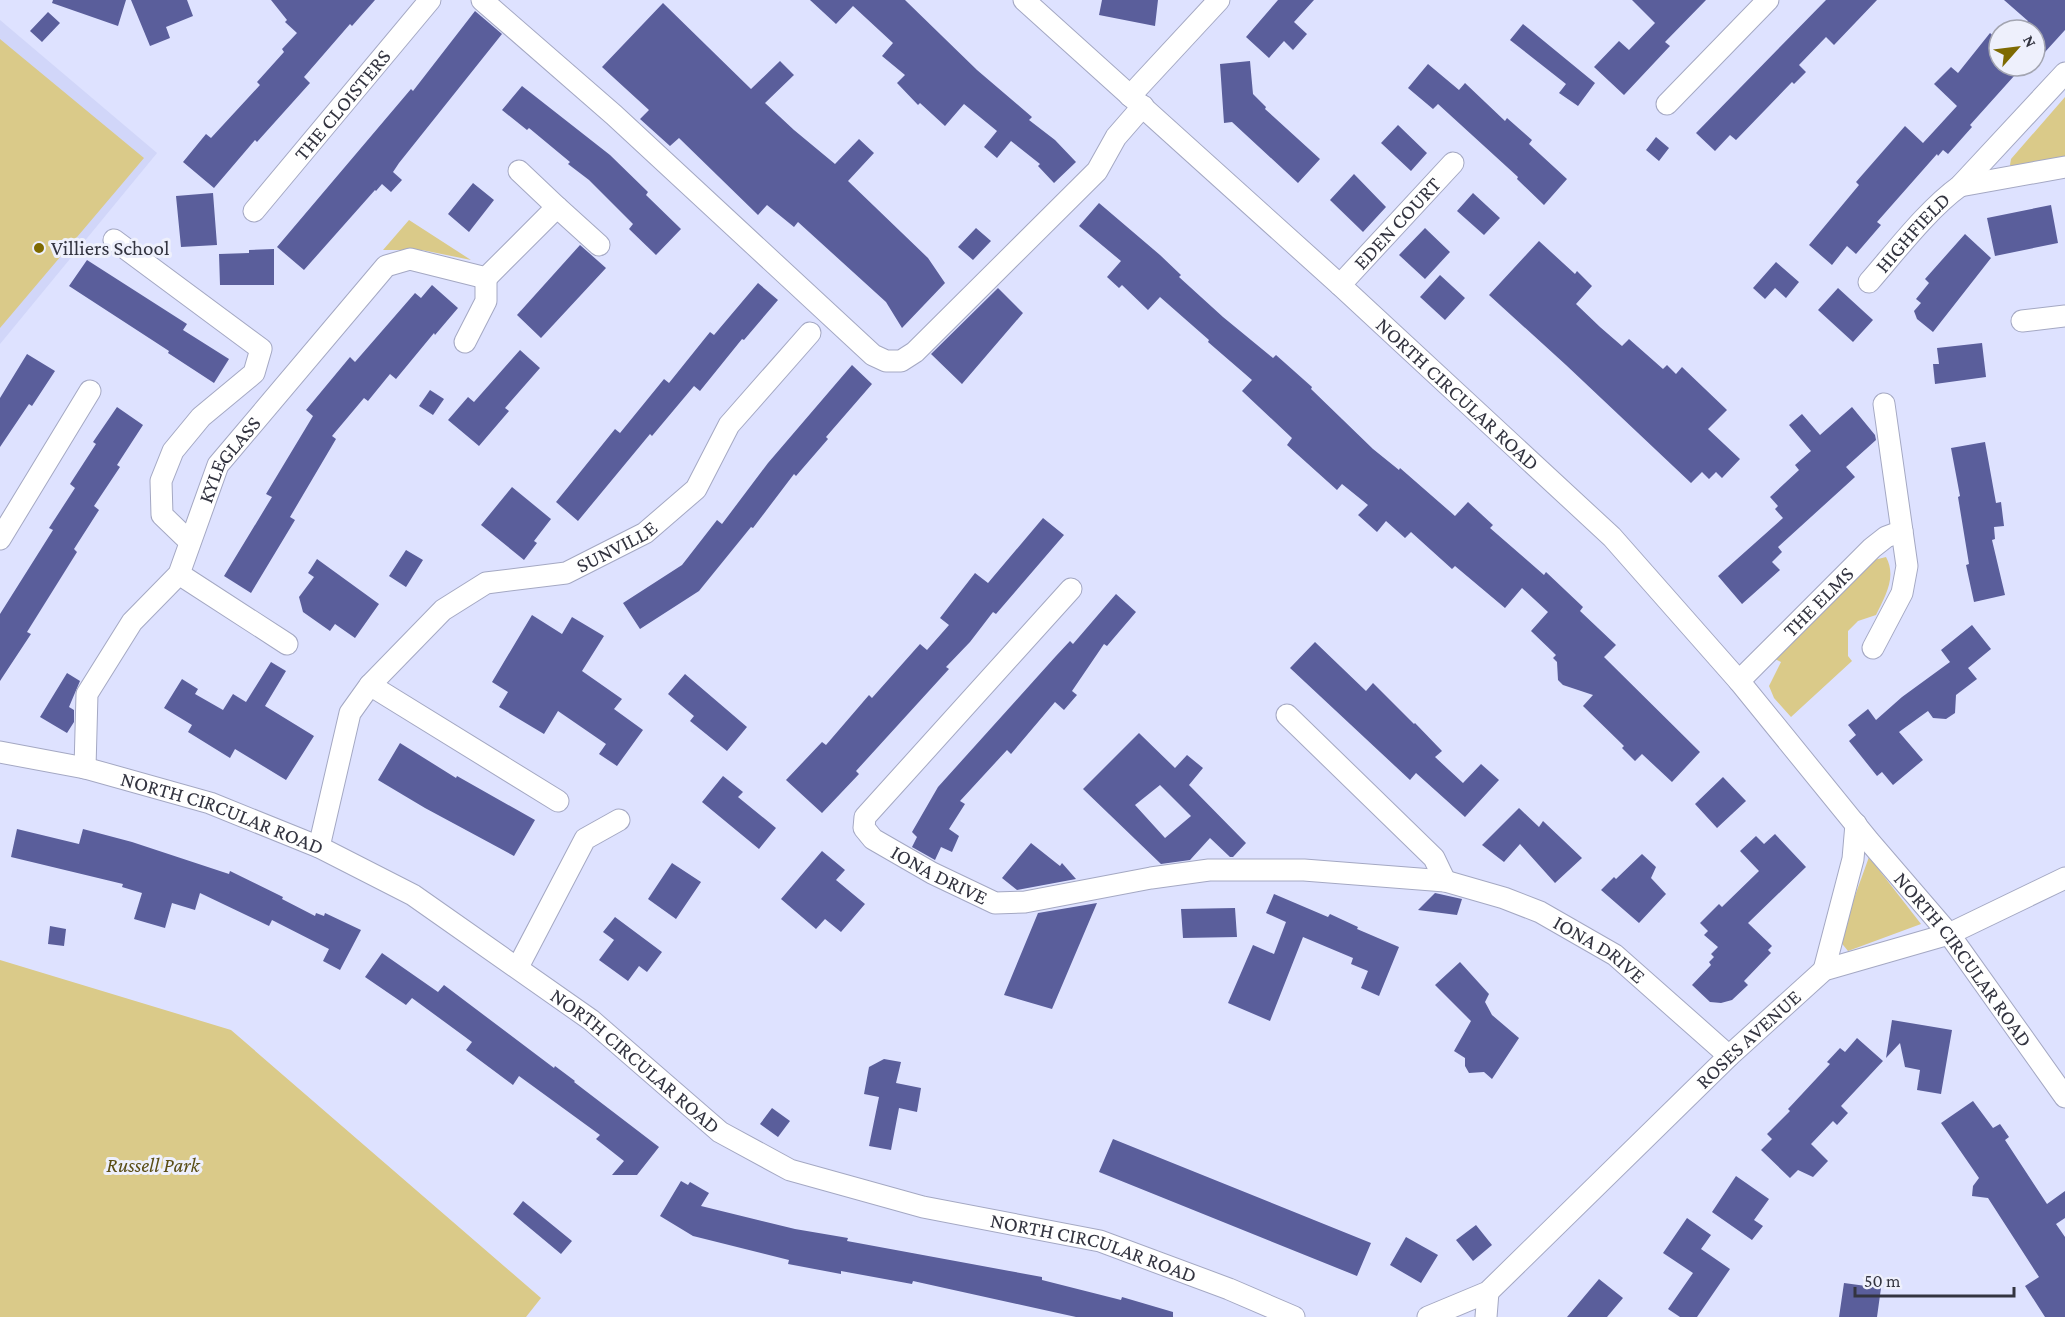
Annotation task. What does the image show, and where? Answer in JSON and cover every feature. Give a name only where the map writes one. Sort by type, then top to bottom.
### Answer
[{"type":"street","name":"THE CLOISTERS","points":[[254,211],[430,0]]},
{"type":"street","points":[[482,0],[614,115],[873,355],[886,362],[901,361],[924,344],[1096,171],[1136,101],[1219,0]]},
{"type":"street","name":"NORTH CIRCULAR ROAD","points":[[1024,0],[1340,285],[1612,537],[1739,681],[1919,901],[1949,934],[2065,1097]]},
{"type":"street","points":[[1667,104],[1768,0]]},
{"type":"street","name":"HIGHFIELD","points":[[1869,282],[2065,73]]},
{"type":"street","name":"EDEN COURT","points":[[1340,285],[1454,163]]},
{"type":"street","name":"HIGHFIELD","points":[[1960,186],[2065,167]]},
{"type":"street","points":[[519,171],[598,245]]},
{"type":"street","points":[[465,342],[486,302],[486,278],[557,207]]},
{"type":"street","points":[[114,240],[261,348],[254,373],[201,417],[173,451],[161,481],[162,515],[190,542]]},
{"type":"street","name":"KYLEGLASS","points":[[85,768],[87,694],[132,622],[179,574],[218,465],[386,266],[410,259],[486,278]]},
{"type":"street","points":[[2022,321],[2065,316]]},
{"type":"street","name":"SUNVILLE","points":[[319,847],[350,713],[370,685],[443,610],[486,583],[566,573],[645,533],[696,489],[729,425],[810,333]]},
{"type":"street","points":[[0,540],[90,391]]},
{"type":"street","points":[[1873,648],[1902,593],[1907,566],[1884,404]]},
{"type":"street","name":"THE ELMS","points":[[1739,681],[1872,548],[1886,537],[1902,531]]},
{"type":"street","points":[[179,574],[287,644]]},
{"type":"street","name":"IONA DRIVE","points":[[1071,589],[865,817],[864,828],[873,840],[932,873],[995,903],[1025,902],[1151,878],[1209,870],[1304,870],[1445,881],[1504,898],[1540,912],[1615,955],[1729,1056]]},
{"type":"street","points":[[370,685],[558,801]]},
{"type":"street","points":[[1287,715],[1434,858],[1445,881]]},
{"type":"street","name":"NORTH CIRCULAR ROAD","points":[[0,752],[85,768],[210,803],[319,847],[413,895],[591,1020],[720,1132],[790,1170],[923,1207],[1100,1241],[1229,1289],[1294,1317]]},
{"type":"street","points":[[518,967],[585,839],[619,820]]},
{"type":"street","points":[[1824,970],[1853,859],[1856,824]]},
{"type":"street","name":"ROSES AVENUE","points":[[1488,1292],[1729,1056],[1824,970],[1949,934],[2065,878]]},
{"type":"street","points":[[1428,1317],[1488,1292],[1486,1317]]},
{"type":"shaded area","name":"Villiers School","points":[[0,20],[157,153],[0,344]]},
{"type":"green space","name":"Villiers School","points":[[0,39],[144,158],[0,328]]},
{"type":"green space","points":[[2065,97],[2065,159],[2014,169],[2010,165],[2011,159]]},
{"type":"green space","points":[[409,220],[471,260],[422,250],[383,250]]},
{"type":"green space","points":[[1886,557],[1890,579],[1876,615],[1858,621],[1848,631],[1848,656],[1852,661],[1791,717],[1774,698],[1769,686],[1781,662],[1773,658],[1874,560]]},
{"type":"green space","points":[[1869,857],[1921,924],[1848,951],[1839,940]]},
{"type":"green space","name":"Russell Park","points":[[0,960],[231,1030],[541,1298],[526,1317],[0,1317]]},
{"type":"building","points":[[53,0],[126,0],[118,26],[52,3]]},
{"type":"building","points":[[131,0],[187,0],[193,16],[166,27],[170,38],[150,46]]},
{"type":"building","points":[[271,0],[375,0],[352,26],[350,24],[304,77],[310,83],[257,142],[255,140],[214,188],[183,162],[206,134],[211,138],[260,85],[257,82],[284,52],[282,49],[297,33],[285,22],[287,20]]},
{"type":"building","points":[[810,0],[905,0],[977,70],[1032,117],[1029,120],[1055,140],[1076,162],[1054,183],[1038,166],[1040,164],[1011,141],[997,158],[984,147],[997,131],[964,104],[945,126],[920,103],[918,105],[897,83],[905,75],[882,56],[893,43],[853,6],[836,24]]},
{"type":"building","points":[[1102,0],[1158,0],[1155,26],[1099,15]]},
{"type":"building","points":[[1278,0],[1314,0],[1294,22],[1307,34],[1293,50],[1284,41],[1269,58],[1246,37]]},
{"type":"building","points":[[1632,0],[1706,0],[1665,42],[1670,46],[1624,95],[1594,67],[1619,41],[1629,50],[1655,23]]},
{"type":"building","points":[[1826,0],[1877,0],[1834,45],[1826,37],[1799,65],[1806,72],[1794,84],[1792,82],[1736,140],[1730,135],[1715,151],[1696,133]]},
{"type":"building","points":[[2004,0],[2065,0],[2065,30],[2047,50],[2047,18],[2025,18]]},
{"type":"building","points":[[663,3],[751,89],[780,61],[794,75],[765,103],[835,164],[859,139],[874,153],[848,181],[928,258],[945,283],[902,328],[886,302],[798,222],[794,227],[767,205],[758,215],[679,138],[670,146],[640,119],[649,110],[602,67]]},
{"type":"building","points":[[475,11],[502,34],[399,163],[393,172],[402,180],[391,192],[382,184],[375,190],[304,270],[277,247],[411,89],[413,91]]},
{"type":"building","points":[[48,12],[60,23],[42,42],[30,31]]},
{"type":"building","points":[[1523,24],[1595,83],[1578,106],[1559,93],[1566,84],[1510,40]]},
{"type":"building","points":[[1987,37],[1987,78],[2012,78],[1970,125],[1972,127],[1948,154],[1943,150],[1938,156],[1937,154],[1877,222],[1881,225],[1856,254],[1847,246],[1832,265],[1809,245],[1859,185],[1856,182],[1905,126],[1923,143],[1957,106],[1934,84],[1951,67],[1958,73]]},
{"type":"building","points":[[1250,61],[1253,94],[1266,107],[1265,109],[1320,159],[1298,183],[1232,122],[1224,123],[1220,64]]},
{"type":"building","points":[[1428,64],[1459,90],[1465,83],[1505,121],[1507,118],[1532,140],[1529,144],[1567,179],[1544,205],[1517,179],[1518,177],[1438,104],[1433,109],[1408,88]]},
{"type":"building","points":[[522,86],[610,155],[648,192],[646,195],[681,229],[656,255],[629,229],[633,224],[589,180],[568,164],[570,162],[529,128],[527,130],[502,110]]},
{"type":"building","points":[[1398,125],[1427,153],[1411,171],[1381,143]]},
{"type":"building","points":[[1656,137],[1669,148],[1659,161],[1646,150]]},
{"type":"building","points":[[1354,174],[1386,207],[1363,232],[1330,200]]},
{"type":"building","points":[[473,183],[494,200],[469,232],[448,214]]},
{"type":"building","points":[[213,193],[217,245],[181,247],[176,196]]},
{"type":"building","points":[[1473,193],[1500,218],[1484,235],[1457,211]]},
{"type":"building","points":[[1099,203],[1160,255],[1181,275],[1179,277],[1223,317],[1273,358],[1276,355],[1312,387],[1311,389],[1373,449],[1399,470],[1400,468],[1455,516],[1468,502],[1493,525],[1490,528],[1544,575],[1546,572],[1583,607],[1580,611],[1616,645],[1604,657],[1700,752],[1672,782],[1642,754],[1635,761],[1622,748],[1624,746],[1583,706],[1593,695],[1563,685],[1558,680],[1557,662],[1553,658],[1556,655],[1531,631],[1548,612],[1522,588],[1505,608],[1455,566],[1452,569],[1411,532],[1405,538],[1386,521],[1377,532],[1358,515],[1368,505],[1342,484],[1337,490],[1287,445],[1292,438],[1242,391],[1252,380],[1160,297],[1148,310],[1122,285],[1119,288],[1107,277],[1121,261],[1079,226]]},
{"type":"building","points":[[2051,205],[2058,243],[1995,256],[1987,218]]},
{"type":"building","points":[[976,228],[991,241],[973,260],[958,247]]},
{"type":"building","points":[[1425,228],[1450,252],[1425,279],[1399,255]]},
{"type":"building","points":[[1965,234],[1991,258],[1933,332],[1917,319],[1914,311],[1921,303],[1916,299],[1929,283],[1925,279]]},
{"type":"building","points":[[1539,241],[1575,274],[1577,271],[1592,286],[1576,304],[1600,327],[1622,346],[1629,339],[1663,369],[1667,365],[1676,374],[1682,367],[1727,410],[1708,429],[1740,459],[1722,478],[1716,472],[1709,479],[1702,472],[1691,483],[1489,295]]},
{"type":"building","points":[[580,245],[606,268],[541,338],[517,315]]},
{"type":"building","points":[[274,249],[274,285],[220,285],[219,254]]},
{"type":"building","points":[[87,260],[187,324],[183,330],[229,359],[214,383],[69,286]]},
{"type":"building","points":[[1776,262],[1799,282],[1786,298],[1775,288],[1765,299],[1753,288]]},
{"type":"building","points":[[1440,275],[1465,298],[1445,320],[1420,297]]},
{"type":"building","points":[[758,283],[778,300],[744,340],[742,339],[700,391],[694,386],[652,436],[650,434],[578,521],[556,502],[615,429],[620,433],[664,379],[669,383],[710,332],[714,335]]},
{"type":"building","points":[[432,285],[458,308],[396,379],[390,374],[368,401],[364,398],[332,436],[336,439],[290,517],[295,520],[251,593],[224,576],[272,497],[266,494],[313,416],[306,410],[350,357],[355,362],[415,293],[421,298]]},
{"type":"building","points":[[998,288],[1023,313],[962,384],[931,354]]},
{"type":"building","points":[[1838,288],[1873,320],[1853,342],[1818,310]]},
{"type":"building","points":[[1982,343],[1986,377],[1935,384],[1933,364],[1939,364],[1937,348]]},
{"type":"building","points":[[520,350],[540,368],[505,408],[509,411],[479,446],[448,420],[468,397],[474,402]]},
{"type":"building","points":[[27,354],[55,371],[32,406],[29,404],[0,447],[0,398]]},
{"type":"building","points":[[852,365],[872,384],[826,437],[828,439],[796,476],[794,474],[753,528],[751,527],[699,591],[640,629],[623,603],[682,565],[717,520],[722,524],[768,463]]},
{"type":"building","points":[[430,390],[444,399],[433,415],[419,406]]},
{"type":"building","points":[[117,407],[143,425],[117,465],[120,467],[94,506],[99,510],[74,549],[77,552],[27,632],[31,634],[0,681],[0,614],[53,530],[49,528],[75,488],[70,484],[96,444],[93,442]]},
{"type":"building","points":[[1852,407],[1875,435],[1876,440],[1846,467],[1855,477],[1778,547],[1782,552],[1772,562],[1780,570],[1742,604],[1718,576],[1783,518],[1775,509],[1778,506],[1770,497],[1799,470],[1795,465],[1811,451],[1789,425],[1802,414],[1820,435]]},
{"type":"building","points":[[1985,442],[1996,503],[2001,502],[2004,526],[1994,527],[1995,539],[1992,540],[2005,595],[1974,602],[1966,565],[1969,564],[1951,448]]},
{"type":"building","points":[[512,487],[551,519],[534,541],[537,543],[524,560],[481,525]]},
{"type":"building","points":[[1043,518],[1064,535],[996,614],[993,612],[970,642],[946,667],[949,669],[856,771],[859,774],[822,813],[786,780],[822,742],[826,745],[869,695],[872,698],[920,644],[927,650],[949,625],[940,618],[975,573],[988,583]]},
{"type":"building","points":[[406,550],[423,560],[406,587],[389,576]]},
{"type":"building","points":[[317,559],[379,604],[355,638],[335,624],[330,631],[303,612],[299,597],[314,577],[308,573]]},
{"type":"building","points":[[1116,594],[1136,612],[1107,646],[1104,644],[1072,691],[1077,695],[1064,710],[1055,702],[1011,754],[1007,750],[960,801],[965,804],[949,829],[959,836],[952,852],[941,847],[935,860],[912,847],[917,837],[912,832],[938,787],[1070,641],[1073,644]]},
{"type":"building","points":[[532,615],[562,634],[572,617],[604,636],[582,671],[622,699],[614,709],[643,730],[617,766],[599,754],[606,744],[558,711],[544,734],[499,707],[508,692],[492,682]]},
{"type":"building","points":[[1972,625],[1991,649],[1968,668],[1977,679],[1956,695],[1955,713],[1946,719],[1933,718],[1928,711],[1899,732],[1923,760],[1893,785],[1882,772],[1877,776],[1849,741],[1856,735],[1848,725],[1868,709],[1876,720],[1902,697],[1950,662],[1941,650]]},
{"type":"building","points":[[1315,642],[1366,691],[1373,683],[1415,723],[1442,751],[1435,757],[1463,783],[1481,764],[1499,780],[1465,817],[1416,773],[1410,780],[1290,668]]},
{"type":"building","points":[[271,662],[286,671],[265,706],[314,736],[286,780],[235,749],[230,758],[188,732],[192,725],[164,708],[182,679],[198,689],[195,694],[223,710],[233,694],[246,702]]},
{"type":"building","points":[[67,673],[80,681],[69,707],[74,710],[74,722],[67,733],[40,717]]},
{"type":"building","points":[[685,674],[747,727],[727,751],[690,721],[694,716],[668,694]]},
{"type":"building","points":[[1139,733],[1175,768],[1187,755],[1203,768],[1189,785],[1246,843],[1233,857],[1230,857],[1210,838],[1190,860],[1161,864],[1083,789]],"holes":[[[1160,785],[1191,816],[1165,838],[1135,805]]]},
{"type":"building","points":[[400,743],[456,778],[457,776],[535,820],[514,856],[378,780]]},
{"type":"building","points":[[723,776],[743,792],[738,797],[776,828],[759,849],[702,802]]},
{"type":"building","points":[[1723,777],[1746,801],[1717,828],[1695,804]]},
{"type":"building","points":[[1519,808],[1539,827],[1543,821],[1582,858],[1555,883],[1520,844],[1504,862],[1482,845]]},
{"type":"building","points":[[17,829],[79,844],[83,829],[132,842],[229,874],[230,871],[283,897],[282,899],[315,916],[316,913],[324,916],[325,913],[361,930],[340,970],[323,961],[329,949],[272,920],[269,926],[200,893],[195,910],[172,903],[165,928],[134,919],[142,893],[122,887],[123,884],[11,857]]},
{"type":"building","points":[[1775,834],[1806,867],[1748,923],[1772,946],[1768,950],[1771,953],[1744,981],[1748,985],[1732,1000],[1721,1003],[1710,1002],[1692,985],[1711,965],[1709,962],[1714,957],[1711,954],[1718,947],[1704,935],[1708,931],[1700,923],[1719,904],[1722,907],[1759,871],[1740,851],[1756,836],[1764,844]]},
{"type":"building","points":[[1031,843],[1060,866],[1062,863],[1076,879],[1017,890],[1002,878]]},
{"type":"building","points":[[822,851],[845,870],[836,880],[865,904],[841,932],[825,919],[816,929],[781,899]]},
{"type":"building","points":[[1642,854],[1656,867],[1651,878],[1666,894],[1639,923],[1601,890]]},
{"type":"building","points":[[672,863],[701,882],[676,919],[648,899]]},
{"type":"building","points":[[1435,893],[1462,899],[1457,915],[1418,910]]},
{"type":"building","points":[[1274,894],[1328,917],[1330,914],[1358,927],[1357,929],[1399,947],[1379,996],[1361,988],[1368,971],[1351,964],[1353,958],[1303,937],[1270,1021],[1228,1003],[1253,945],[1274,954],[1286,922],[1266,913]]},
{"type":"building","points":[[1097,903],[1052,1009],[1004,995],[1038,913]]},
{"type":"building","points":[[1235,908],[1237,937],[1183,938],[1181,909]]},
{"type":"building","points":[[615,917],[662,952],[647,972],[639,966],[628,981],[599,960],[614,940],[603,932]]},
{"type":"building","points":[[50,926],[66,929],[64,946],[48,944]]},
{"type":"building","points":[[382,953],[438,992],[444,985],[554,1068],[555,1066],[575,1081],[659,1147],[637,1175],[612,1175],[624,1161],[596,1139],[600,1135],[519,1076],[513,1085],[466,1050],[472,1042],[412,998],[406,1005],[365,977]]},
{"type":"building","points":[[1460,962],[1489,994],[1485,1002],[1492,1015],[1519,1038],[1492,1079],[1484,1072],[1469,1073],[1465,1066],[1465,1058],[1454,1051],[1471,1021],[1435,985]]},
{"type":"building","points":[[1892,1020],[1952,1030],[1941,1094],[1917,1090],[1920,1070],[1905,1067],[1900,1043],[1886,1058]]},
{"type":"building","points":[[1857,1038],[1883,1061],[1841,1106],[1848,1113],[1837,1125],[1833,1121],[1811,1144],[1828,1161],[1813,1177],[1798,1170],[1790,1178],[1761,1150],[1772,1139],[1767,1134],[1830,1064],[1827,1062],[1840,1048],[1845,1052]]},
{"type":"building","points":[[884,1059],[901,1062],[896,1083],[921,1088],[917,1112],[899,1108],[891,1150],[869,1146],[879,1097],[864,1094],[869,1067]]},
{"type":"building","points":[[1973,1101],[1993,1128],[2000,1124],[2009,1137],[2005,1140],[2047,1204],[2065,1191],[2065,1218],[2056,1224],[2065,1237],[2065,1317],[2045,1317],[2025,1286],[2039,1277],[1988,1198],[1972,1196],[1973,1186],[1979,1178],[1941,1123]]},
{"type":"building","points":[[772,1108],[790,1121],[778,1137],[760,1124]]},
{"type":"building","points":[[1113,1139],[1371,1243],[1357,1276],[1099,1172]]},
{"type":"building","points":[[1736,1176],[1769,1199],[1754,1220],[1763,1226],[1752,1240],[1712,1212]]},
{"type":"building","points":[[681,1181],[688,1185],[690,1182],[709,1193],[701,1206],[795,1229],[848,1238],[847,1241],[1042,1277],[1042,1280],[1121,1300],[1122,1297],[1173,1312],[1173,1317],[1076,1317],[913,1281],[912,1284],[788,1264],[789,1260],[693,1236],[660,1216]]},
{"type":"building","points":[[523,1201],[572,1241],[561,1254],[513,1214]]},
{"type":"building","points":[[1687,1218],[1711,1235],[1701,1249],[1730,1269],[1697,1317],[1680,1317],[1668,1309],[1693,1273],[1663,1253]]},
{"type":"building","points":[[1476,1225],[1492,1245],[1473,1261],[1456,1240]]},
{"type":"building","points":[[1406,1237],[1438,1255],[1421,1283],[1390,1265]]},
{"type":"building","points":[[1599,1279],[1623,1298],[1607,1317],[1567,1317]]},
{"type":"building","points":[[1844,1283],[1881,1288],[1877,1317],[1839,1317]]},
{"type":"place","name":"Villiers School","points":[[39,248]]}]
